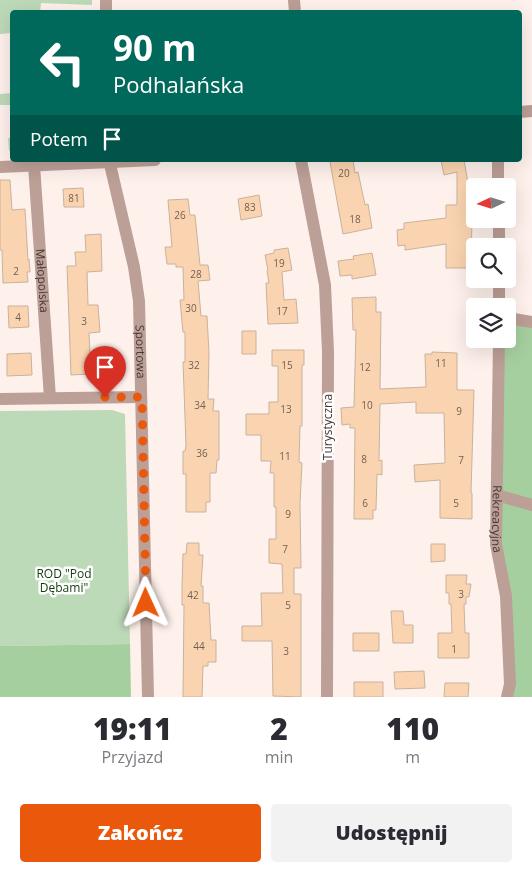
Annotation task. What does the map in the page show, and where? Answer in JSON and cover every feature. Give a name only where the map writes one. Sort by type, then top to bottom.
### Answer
[{"type":"street","points":[[0,167],[94,162]]},
{"type":"street","name":"Sportowa","points":[[109,162],[134,267],[139,300],[148,697]]},
{"type":"street","name":"Turystyczna","points":[[301,162],[325,285],[328,352],[327,697]]},
{"type":"street","points":[[498,162],[498,178]]},
{"type":"street","name":"Małopolska","points":[[34,166],[50,398]]},
{"type":"street","points":[[516,319],[532,322]]},
{"type":"street","name":"Rekreacyjna","points":[[499,348],[496,544],[506,596],[510,684],[507,697]]},
{"type":"street","points":[[0,399],[142,397]]},
{"type":"street","points":[[497,495],[532,506]]},
{"type":"green space","points":[[0,0],[92,0],[92,5],[41,3],[40,10],[10,10],[10,33],[0,34]]},
{"type":"green space","points":[[10,93],[10,105],[0,105],[0,94]]},
{"type":"green space","points":[[8,138],[10,138],[10,151],[9,151]]},
{"type":"green space","points":[[516,319],[532,322],[532,697],[512,697],[496,544],[499,348],[516,348]]},
{"type":"green space","name":"ROD \"Pod Dębami\"","points":[[112,410],[125,414],[130,644],[0,646],[0,411]]},
{"type":"green space","points":[[130,644],[131,697],[0,697],[0,646]]},
{"type":"building","points":[[330,162],[353,162],[355,173],[358,172],[365,205],[368,204],[372,228],[343,234]]},
{"type":"building","points":[[441,162],[464,162],[467,178],[466,228],[472,228],[472,238],[466,238],[466,268],[446,268],[446,244],[405,250],[405,245],[398,246],[397,230],[404,229],[404,223],[446,218],[446,205],[457,205],[457,172],[444,175]]},
{"type":"building","points":[[0,180],[10,180],[12,210],[25,209],[30,272],[27,272],[28,282],[3,283],[2,250],[0,250]]},
{"type":"building","points":[[83,188],[84,207],[64,207],[63,189]]},
{"type":"building","points":[[259,195],[262,216],[241,220],[238,199]]},
{"type":"building","points":[[188,199],[190,215],[195,215],[200,265],[208,265],[210,280],[198,281],[201,316],[207,316],[209,353],[208,399],[214,399],[213,411],[219,411],[219,460],[217,460],[216,473],[210,473],[210,502],[206,502],[206,512],[186,512],[186,474],[183,474],[183,451],[185,451],[186,445],[183,362],[185,362],[185,332],[183,332],[180,300],[184,300],[183,267],[176,267],[176,264],[167,264],[165,247],[172,247],[168,200]]},
{"type":"building","points":[[101,234],[102,271],[87,272],[88,305],[98,305],[100,332],[89,333],[91,374],[71,375],[67,266],[76,266],[75,252],[86,252],[85,235]]},
{"type":"building","points":[[288,248],[292,270],[282,272],[284,300],[296,299],[298,323],[268,324],[266,283],[269,283],[265,255],[274,253],[274,250]]},
{"type":"building","points":[[372,253],[376,275],[352,279],[352,275],[340,276],[338,261],[354,259],[353,256]]},
{"type":"building","points":[[376,297],[376,312],[381,312],[380,389],[426,387],[425,354],[432,354],[432,352],[457,353],[457,390],[474,390],[472,519],[440,518],[440,480],[415,482],[414,465],[445,463],[444,413],[416,413],[416,402],[380,404],[379,461],[382,460],[382,475],[377,474],[376,510],[373,510],[373,519],[354,519],[355,428],[350,428],[350,424],[342,425],[341,408],[354,407],[356,330],[353,330],[352,298]]},
{"type":"building","points":[[8,306],[28,306],[29,327],[9,328]]},
{"type":"building","points":[[242,331],[256,331],[256,354],[242,354]]},
{"type":"building","points":[[272,350],[304,350],[299,462],[302,463],[300,503],[301,568],[294,568],[294,594],[301,594],[301,697],[273,696],[272,641],[242,641],[242,626],[262,626],[261,593],[283,593],[282,564],[269,563],[269,539],[276,539],[274,473],[270,473],[271,461],[261,461],[261,435],[246,435],[246,414],[269,414],[269,402],[278,402],[278,366],[272,366]]},
{"type":"building","points":[[31,353],[32,375],[7,376],[7,354]]},
{"type":"building","points":[[109,355],[122,364],[123,371],[115,383],[97,373]]},
{"type":"building","points":[[187,543],[199,543],[199,555],[203,555],[201,586],[203,586],[203,603],[209,603],[211,640],[216,640],[216,662],[208,662],[208,666],[203,666],[202,697],[183,697],[184,605],[182,605],[182,587],[183,554],[186,554]]},
{"type":"building","points":[[431,544],[445,544],[445,561],[431,562]]},
{"type":"building","points":[[446,575],[467,575],[466,584],[471,584],[469,597],[466,597],[466,604],[464,604],[465,633],[469,633],[469,658],[438,658],[438,633],[452,633],[451,604],[449,604],[449,593],[446,593]]},
{"type":"building","points":[[391,611],[403,611],[404,625],[413,625],[413,643],[393,643]]},
{"type":"building","points":[[353,633],[379,633],[379,651],[353,651]]},
{"type":"building","points":[[424,671],[425,688],[395,689],[394,672]]},
{"type":"building","points":[[354,682],[383,682],[383,697],[354,697]]},
{"type":"building","points":[[445,683],[469,683],[468,697],[444,697]]},
{"type":"route","points":[[105,397],[142,397],[146,603]]}]
